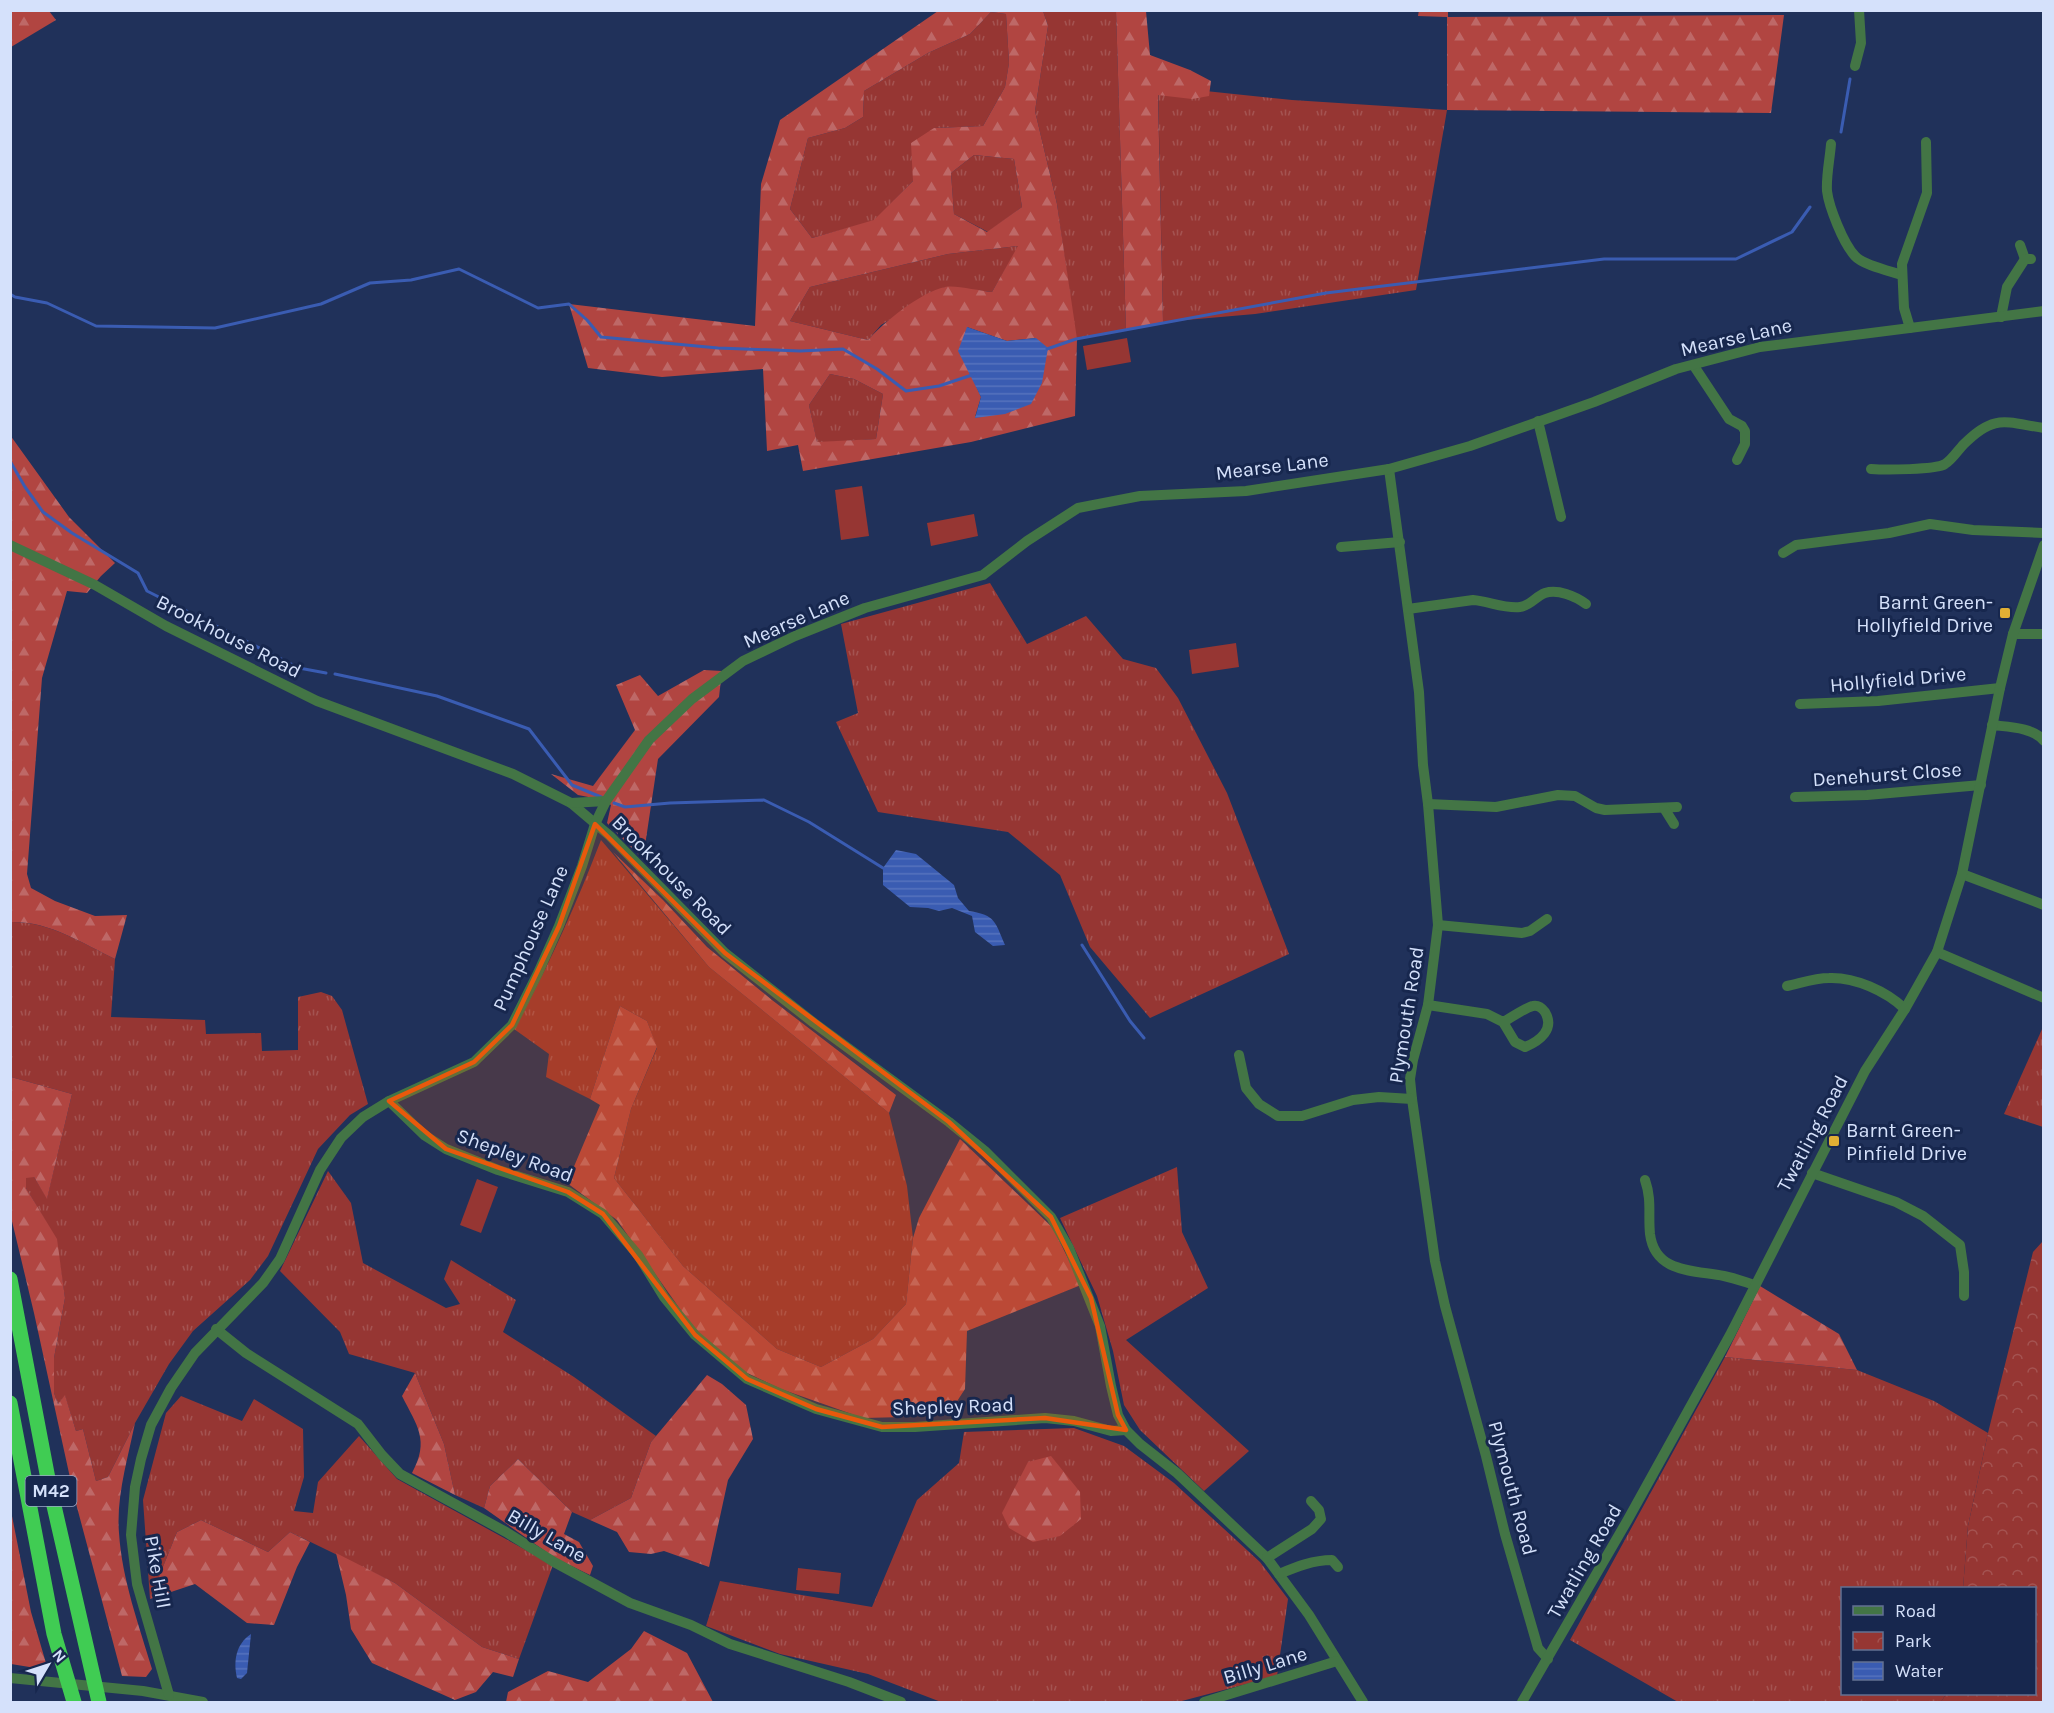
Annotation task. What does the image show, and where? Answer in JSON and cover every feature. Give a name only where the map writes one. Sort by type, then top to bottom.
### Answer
[{"type":"highway","name":"M42","points":[[10,1279],[49,1484],[99,1702]]},
{"type":"highway","name":"M42","points":[[10,1403],[54,1634],[74,1702]]},
{"type":"street","points":[[1856,66],[1861,44],[1859,10]]},
{"type":"street","points":[[1910,328],[1904,308],[1902,264],[1927,193],[1926,142]]},
{"type":"street","points":[[1831,144],[1827,190],[1834,217],[1843,235],[1855,257],[1876,267],[1902,275]]},
{"type":"street","points":[[2001,316],[2007,287],[2029,259],[2020,245]]},
{"type":"street","name":"Mearse Lane","points":[[595,824],[606,801],[649,740],[692,699],[743,661],[795,636],[865,608],[983,575],[1027,541],[1078,508],[1140,496],[1246,491],[1389,469],[1470,446],[1676,369],[1760,347],[2043,311]]},
{"type":"street","points":[[1694,366],[1729,418],[1742,426],[1745,431],[1745,444],[1737,460]]},
{"type":"street","points":[[1538,421],[1561,517]]},
{"type":"street","points":[[1871,469],[1890,471],[1944,465],[1979,429],[1992,423],[2006,422],[2043,428]]},
{"type":"street","name":"Plymouth Road","points":[[1389,469],[1419,692],[1423,765],[1438,925],[1428,1005],[1410,1079],[1412,1099],[1435,1261],[1445,1306],[1505,1534],[1538,1648],[1548,1659]]},
{"type":"street","points":[[1783,553],[1796,545],[1889,533],[1930,525],[1973,530],[2043,533]]},
{"type":"street","points":[[1341,547],[1400,542]]},
{"type":"street","name":"Brookhouse Road","points":[[10,545],[94,585],[166,626],[317,701],[513,774],[571,803],[610,836],[725,953],[814,1023],[949,1122],[986,1152],[1051,1217],[1070,1248],[1091,1298],[1100,1326],[1118,1415],[1126,1430]]},
{"type":"street","name":"Twatling Road","points":[[1522,1702],[1628,1521],[1730,1335],[1864,1073],[1883,1040],[1905,1009],[1937,952],[1962,874],[1992,724],[2013,634],[2043,545]]},
{"type":"street","points":[[1408,609],[1473,600],[1512,608],[1522,607],[1548,593],[1572,595],[1586,604]]},
{"type":"street","points":[[2013,634],[2043,634]]},
{"type":"street","name":"Hollyfield Drive","points":[[1800,704],[1878,701],[2000,688]]},
{"type":"street","points":[[1992,724],[2024,729],[2041,737],[2043,741]]},
{"type":"street","name":"Denehurst Close","points":[[1796,797],[1867,795],[1981,785]]},
{"type":"street","points":[[1428,804],[1496,807],[1558,795],[1575,796],[1596,808],[1605,810],[1677,807]]},
{"type":"street","points":[[571,803],[606,801]]},
{"type":"street","points":[[1664,808],[1674,824]]},
{"type":"street","name":"Pumphouse Lane","points":[[171,1388],[195,1353],[263,1283],[280,1259],[320,1170],[340,1138],[363,1117],[389,1101],[474,1062],[512,1025],[559,926],[595,824]]},
{"type":"street","points":[[1962,874],[2043,905]]},
{"type":"street","points":[[1438,925],[1522,933],[1530,931],[1547,919]]},
{"type":"street","points":[[1937,952],[2043,998]]},
{"type":"street","points":[[1787,986],[1829,978],[1845,980],[1873,988],[1896,1000],[1905,1009]]},
{"type":"street","points":[[1428,1005],[1487,1014],[1503,1022]]},
{"type":"street","points":[[1239,1055],[1246,1088],[1259,1104],[1278,1116],[1302,1116],[1353,1100],[1379,1097],[1412,1099]]},
{"type":"street","name":"Shepley Road","points":[[389,1101],[424,1135],[446,1149],[498,1170],[568,1192],[603,1214],[638,1255],[664,1297],[695,1335],[747,1379],[816,1409],[882,1427],[915,1427],[1045,1418],[1074,1421],[1111,1431],[1126,1430]]},
{"type":"street","points":[[1812,1173],[1896,1202],[1923,1216],[1960,1245],[1970,1282],[1964,1296]]},
{"type":"street","points":[[1645,1180],[1650,1195],[1650,1235],[1659,1256],[1669,1265],[1684,1270],[1724,1276],[1755,1285]]},
{"type":"street","name":"Billy Lane","points":[[216,1329],[246,1353],[358,1424],[400,1474],[506,1532],[554,1562],[630,1603],[691,1625],[730,1644],[849,1682],[901,1702]]},
{"type":"street","name":"Pike Hill","points":[[168,1695],[137,1584],[131,1535],[135,1487],[141,1459],[151,1425],[171,1388]]},
{"type":"street","points":[[1126,1430],[1177,1473],[1267,1558],[1309,1615],[1363,1702]]},
{"type":"street","points":[[1267,1558],[1312,1529],[1321,1519],[1319,1510],[1311,1501]]},
{"type":"street","points":[[1279,1574],[1304,1564],[1326,1560],[1332,1560],[1338,1566]]},
{"type":"street","name":"Billy Lane","points":[[1204,1702],[1337,1661]]},
{"type":"street","points":[[14,1678],[143,1691],[203,1702]]},
{"type":"highlighted area","points":[[595,824],[725,953],[949,1122],[1051,1217],[1091,1298],[1118,1415],[1126,1430],[1045,1418],[882,1427],[816,1409],[747,1379],[695,1335],[603,1214],[568,1192],[446,1149],[389,1101],[474,1062],[512,1025],[559,926]]},
{"type":"green space","points":[[1419,10],[1448,11],[1448,17],[1784,15],[1771,113],[1447,110],[1447,17],[1418,16]]},
{"type":"green space","points":[[10,11],[49,11],[56,20],[11,47]]},
{"type":"green space","points":[[938,11],[1043,11],[1048,26],[1035,111],[1057,204],[1077,339],[1075,416],[971,442],[803,471],[798,445],[767,451],[763,369],[662,377],[588,368],[569,304],[755,326],[761,184],[780,120]],"holes":[[[991,12],[1006,14],[1009,63],[1005,87],[983,126],[934,128],[911,143],[913,181],[874,220],[812,238],[790,209],[808,138],[845,128],[863,117],[864,91],[928,53],[970,34]],[[974,155],[1014,159],[1022,207],[987,232],[954,214],[951,173]],[[1018,246],[992,292],[955,287],[935,290],[904,309],[868,340],[790,321],[810,287],[948,254]],[[967,327],[1007,341],[1036,338],[975,417],[981,397],[971,375]],[[830,374],[854,379],[883,394],[876,439],[817,442],[809,405]]]},
{"type":"green space","points":[[1043,11],[1116,11],[1126,330],[1076,339],[1057,204],[1035,111],[1048,26]]},
{"type":"green space","points":[[1116,11],[1146,11],[1150,55],[1190,70],[1211,81],[1209,96],[1192,99],[1158,95],[1163,322],[1126,330]]},
{"type":"green space","points":[[991,12],[1006,14],[1009,63],[1005,87],[983,126],[934,128],[913,181],[874,221],[812,238],[790,209],[808,138],[845,128],[863,117],[864,91],[928,53],[970,34]]},
{"type":"green space","points":[[1158,86],[1292,100],[1447,110],[1416,290],[1255,314],[1163,322]]},
{"type":"green space","points":[[974,155],[1014,159],[1022,207],[988,232],[954,214],[951,173]]},
{"type":"green space","points":[[1019,246],[992,292],[945,287],[881,325],[868,340],[790,321],[810,287],[948,254]]},
{"type":"green space","points":[[1127,338],[1131,362],[1087,370],[1083,346]]},
{"type":"green space","points":[[830,374],[854,379],[883,394],[876,439],[817,443],[809,405]]},
{"type":"green space","points":[[10,435],[69,517],[115,563],[87,593],[67,591],[42,678],[27,874],[31,888],[55,901],[95,916],[127,915],[115,959],[52,929],[11,922]]},
{"type":"green space","points":[[862,486],[869,536],[841,540],[835,490]]},
{"type":"green space","points":[[974,514],[978,536],[931,546],[927,523]]},
{"type":"green space","points":[[990,583],[1027,644],[1086,616],[1123,659],[1156,668],[1178,698],[1227,793],[1289,954],[1150,1018],[1090,947],[1060,875],[1008,832],[878,812],[836,722],[858,713],[841,624]]},
{"type":"green space","points":[[1236,643],[1239,667],[1192,674],[1189,650]]},
{"type":"green space","points":[[704,670],[722,671],[719,697],[658,759],[643,859],[607,823],[611,805],[604,800],[578,795],[551,774],[593,786],[635,730],[616,685],[640,675],[658,696]]},
{"type":"green space","points":[[601,840],[709,967],[889,1113],[907,1186],[913,1238],[906,1304],[873,1339],[821,1367],[777,1349],[683,1266],[614,1178],[631,1109],[657,1048],[647,1021],[620,1006],[590,1099],[546,1077],[549,1054],[514,1029],[561,936]]},
{"type":"green space","points":[[613,852],[707,947],[896,1095],[889,1113],[709,967]]},
{"type":"green space","points":[[10,922],[52,929],[115,959],[111,1017],[205,1020],[206,1034],[261,1033],[262,1051],[298,1050],[298,997],[321,992],[332,996],[342,1010],[368,1104],[350,1115],[318,1149],[268,1256],[250,1280],[193,1331],[169,1364],[135,1423],[108,1477],[96,1481],[83,1429],[76,1431],[65,1396],[58,1404],[54,1393],[54,1358],[65,1298],[56,1239],[26,1188],[26,1177],[34,1177],[47,1198],[72,1094],[11,1077]]},
{"type":"green space","points":[[620,1006],[647,1021],[657,1047],[631,1109],[614,1178],[683,1266],[777,1349],[821,1367],[873,1339],[906,1304],[913,1238],[919,1218],[960,1139],[1053,1228],[1081,1285],[967,1331],[965,1389],[952,1409],[905,1417],[863,1418],[781,1389],[743,1371],[697,1333],[617,1220],[567,1183],[600,1105],[590,1099]]},
{"type":"green space","points":[[2043,1027],[2043,1127],[2004,1114]]},
{"type":"green space","points":[[11,1077],[72,1094],[47,1199],[34,1177],[26,1178],[26,1188],[57,1239],[65,1298],[54,1358],[54,1393],[58,1404],[65,1395],[76,1431],[83,1429],[96,1481],[108,1477],[135,1423],[121,1492],[119,1533],[127,1585],[152,1669],[146,1677],[122,1676],[74,1496],[11,1217]]},
{"type":"green space","points":[[1177,1167],[1182,1232],[1208,1288],[1126,1340],[1249,1451],[1204,1491],[1140,1430],[1124,1405],[1113,1351],[1097,1296],[1060,1218]]},
{"type":"green space","points":[[328,1171],[351,1203],[363,1263],[446,1308],[460,1304],[444,1279],[451,1260],[516,1300],[503,1332],[574,1377],[656,1436],[651,1442],[631,1498],[590,1520],[572,1512],[518,1459],[490,1486],[484,1508],[455,1495],[444,1444],[415,1373],[349,1354],[340,1332],[280,1271]]},
{"type":"green space","points":[[477,1179],[498,1187],[481,1233],[460,1225]]},
{"type":"green space","points":[[2043,1241],[2043,1702],[1941,1702],[1945,1695],[2036,1695],[2036,1587],[1963,1587],[1968,1526],[1988,1433],[2033,1252]]},
{"type":"green space","points":[[1760,1286],[1839,1334],[1857,1370],[1725,1357]]},
{"type":"green space","points":[[1725,1357],[1857,1370],[1934,1401],[1988,1433],[1968,1526],[1963,1587],[1841,1587],[1841,1695],[1945,1695],[1941,1702],[1678,1702],[1570,1640]]},
{"type":"green space","points":[[415,1373],[444,1444],[455,1495],[412,1473],[421,1442],[417,1425],[402,1396]]},
{"type":"green space","points":[[707,1375],[722,1384],[746,1405],[753,1439],[728,1480],[709,1567],[664,1551],[651,1554],[629,1552],[617,1532],[590,1520],[631,1498],[651,1442]]},
{"type":"green space","points":[[181,1396],[242,1421],[254,1399],[303,1429],[304,1477],[294,1511],[313,1513],[318,1482],[359,1436],[397,1479],[553,1565],[519,1659],[482,1647],[395,1583],[290,1532],[268,1552],[201,1520],[177,1532],[150,1599],[143,1500],[166,1413]]},
{"type":"green space","points":[[1074,1428],[1124,1446],[1174,1483],[1260,1562],[1288,1599],[1277,1676],[1178,1702],[941,1702],[868,1674],[780,1654],[706,1626],[720,1581],[872,1607],[917,1500],[959,1463],[964,1432]]},
{"type":"green space","points":[[1051,1456],[1080,1492],[1081,1519],[1060,1536],[1033,1542],[1009,1528],[1002,1513],[1028,1462]]},
{"type":"green space","points":[[518,1459],[572,1512],[564,1534],[579,1542],[593,1566],[590,1575],[555,1558],[484,1508],[490,1486]]},
{"type":"green space","points":[[11,1511],[31,1612],[48,1670],[11,1664]]},
{"type":"green space","points":[[201,1520],[268,1552],[290,1532],[310,1542],[297,1567],[274,1625],[247,1623],[195,1584],[150,1599],[177,1532]]},
{"type":"green space","points":[[336,1553],[395,1583],[482,1647],[519,1659],[513,1677],[493,1672],[476,1692],[455,1700],[372,1663],[351,1629]]},
{"type":"green space","points":[[798,1568],[841,1573],[839,1594],[796,1590]]},
{"type":"green space","points":[[644,1631],[687,1653],[713,1702],[506,1702],[508,1692],[548,1671],[588,1682],[631,1649]]},
{"type":"water","points":[[967,327],[1007,341],[1036,338],[1048,348],[1042,383],[1031,404],[1005,414],[975,418],[981,397],[958,351]]},
{"type":"water","points":[[896,850],[916,854],[954,885],[958,898],[969,911],[990,917],[1005,945],[993,946],[975,932],[972,916],[952,908],[939,911],[910,907],[883,885],[883,868]]},
{"type":"water","points":[[251,1634],[247,1673],[241,1679],[237,1678],[235,1665],[237,1653],[242,1643]]},
{"type":"waterway","points":[[1841,132],[1850,79]]},
{"type":"waterway","points":[[1047,349],[1076,339],[1326,293],[1604,259],[1736,259],[1792,232],[1810,207]]},
{"type":"waterway","points":[[10,294],[47,303],[96,326],[215,328],[321,304],[370,283],[411,280],[459,269],[538,308],[569,304],[601,337],[718,348],[800,351],[843,349],[877,369],[906,391],[939,386],[975,374]]},
{"type":"waterway","points":[[10,461],[43,512],[72,533],[138,573],[147,591],[299,668],[326,673]]},
{"type":"waterway","points":[[335,674],[437,696],[529,729],[572,785],[601,797]]},
{"type":"waterway","points":[[614,803],[625,807],[764,800],[809,822],[883,868]]},
{"type":"waterway","points":[[1082,945],[1130,1021],[1144,1038]]},
{"type":"place","name":"Barnt Green- Hollyfield Drive","points":[[2005,613]]},
{"type":"place","name":"Barnt Green- Pinfield Drive","points":[[1834,1141]]}]
